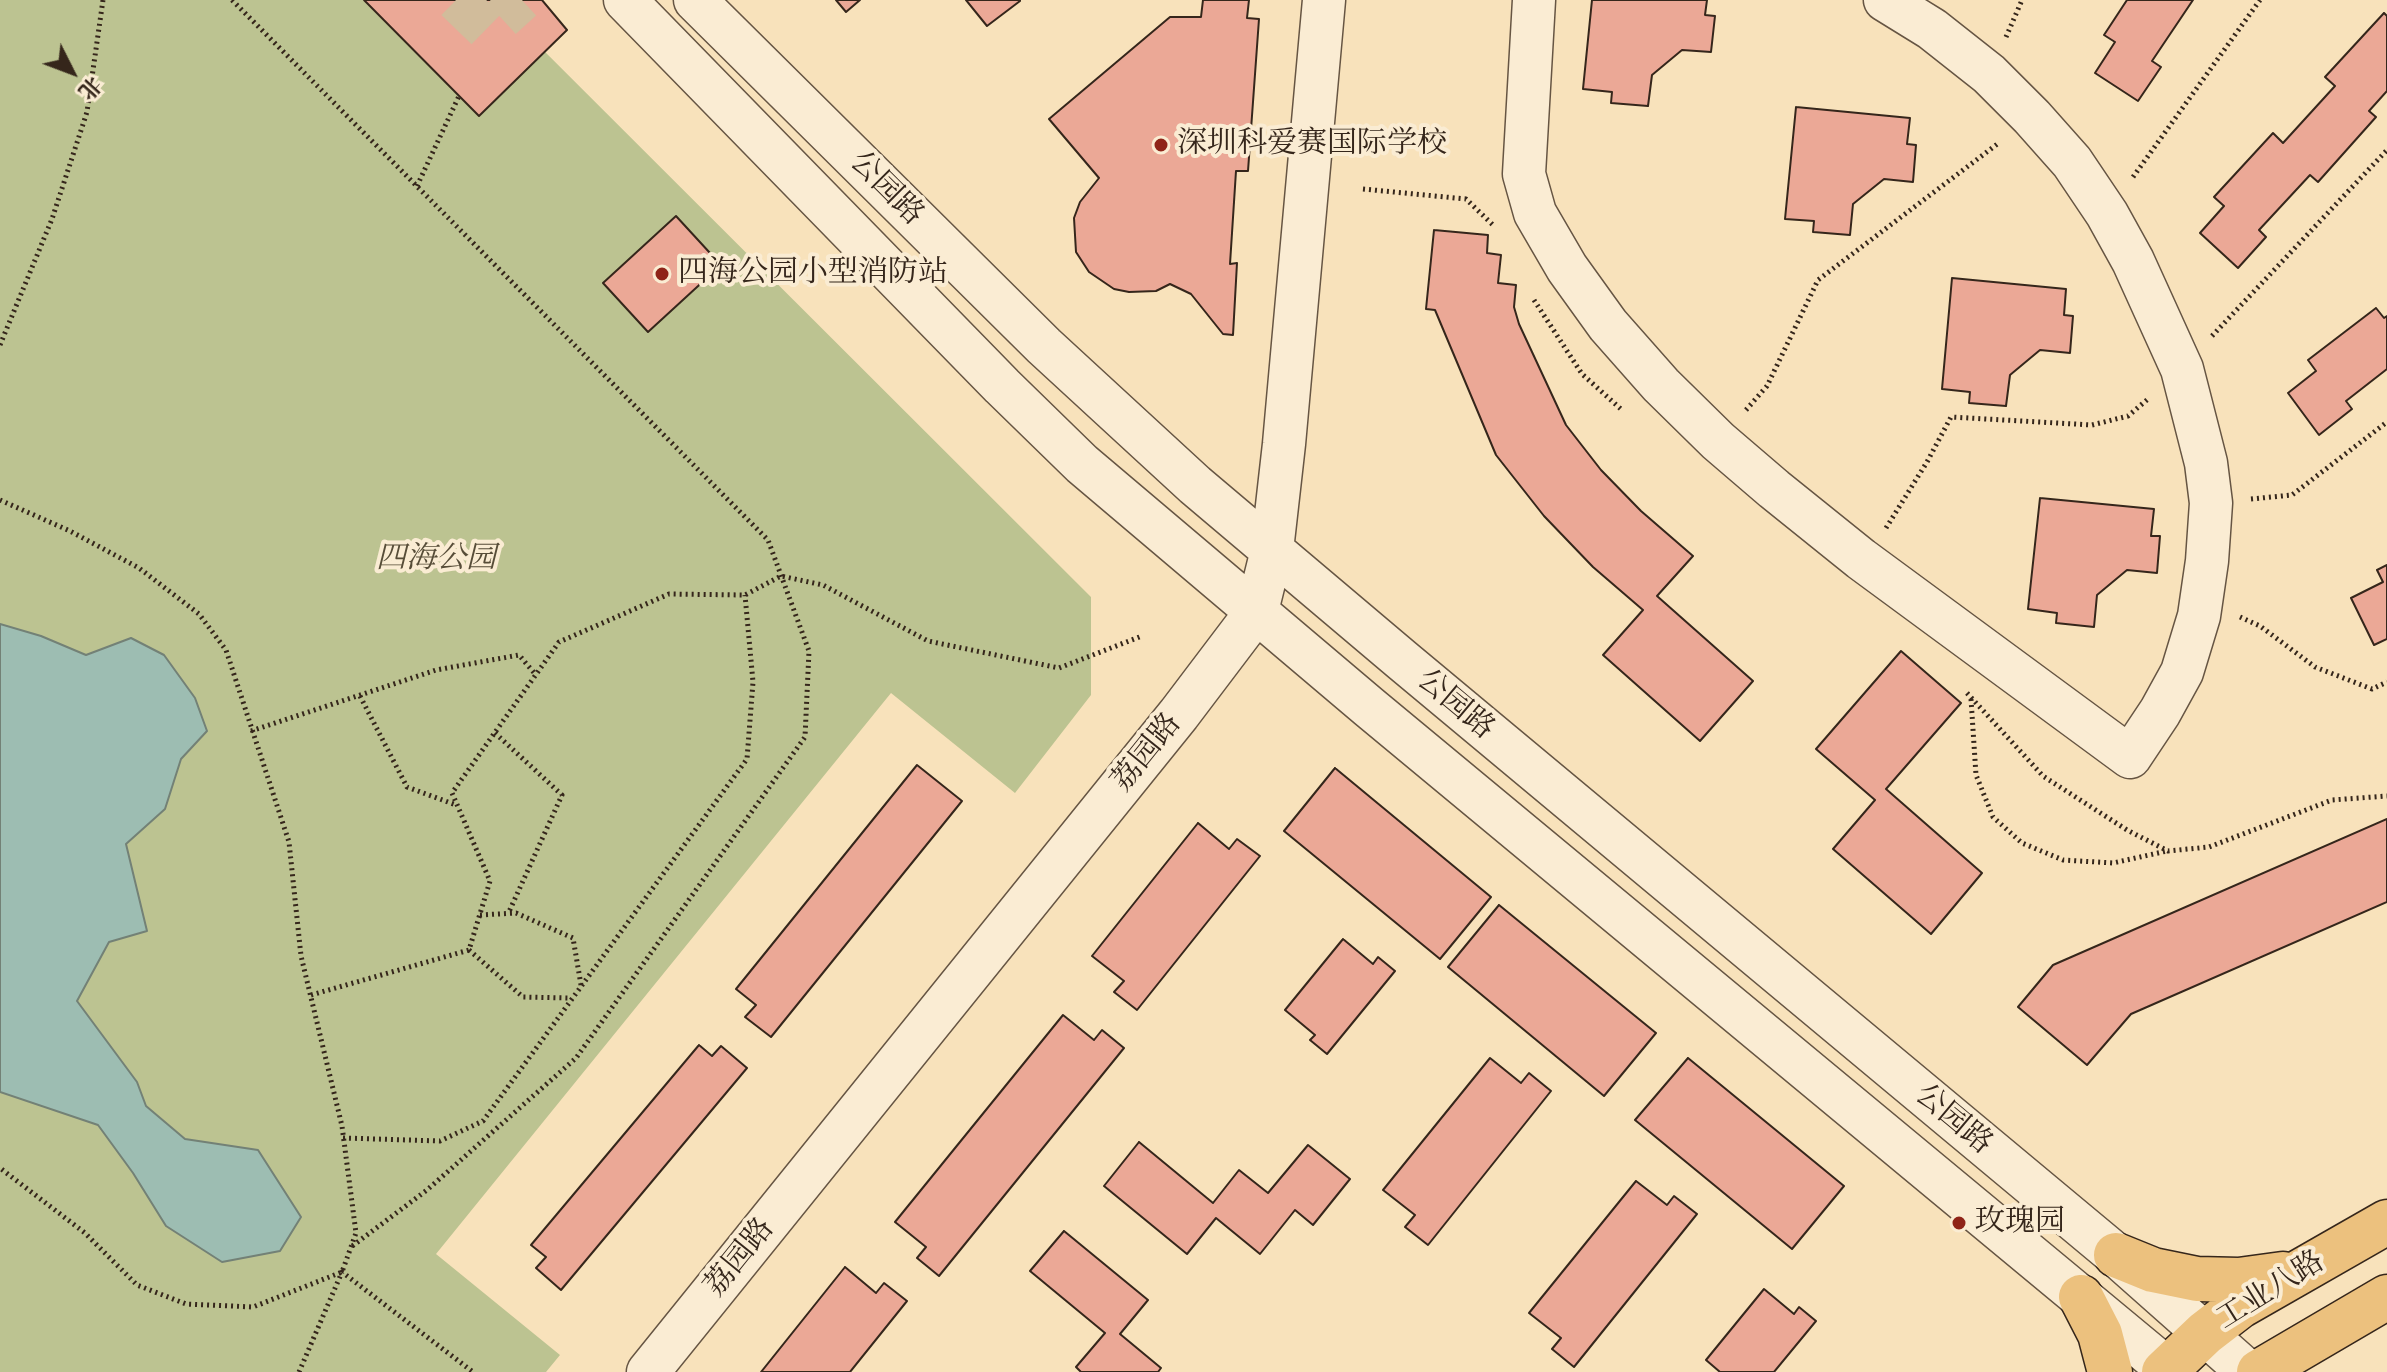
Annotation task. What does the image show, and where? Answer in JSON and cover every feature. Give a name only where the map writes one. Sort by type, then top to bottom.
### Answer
[{"type":"main road","name":"工业八路","points":[[2167,1371],[2205,1333],[2240,1306],[2387,1222]]},
{"type":"main road","points":[[2116,1255],[2153,1270],[2197,1279],[2239,1280],[2297,1272]]},
{"type":"main road","points":[[2081,1297],[2100,1334],[2110,1372]]},
{"type":"main road","name":"工业八路","points":[[2259,1372],[2387,1297]]},
{"type":"street","name":"公园路","points":[[625,0],[1082,464],[2167,1371]]},
{"type":"street","name":"公园路","points":[[695,0],[1118,416],[1272,550],[2116,1255],[2248,1372]]},
{"type":"street","name":"荔园路","points":[[648,1372],[1179,714],[1257,611],[1272,550],[1284,444],[1324,0]]},
{"type":"street","points":[[1534,0],[1524,174],[1535,213],[1567,268],[1608,325],[1661,385],[1718,441],[1861,559],[2130,757],[2182,672],[2199,616],[2207,561],[2211,503],[2206,463],[2182,369],[2156,306],[2107,214],[2072,162],[1989,74],[1932,29],[1885,0]]},
{"type":"path","points":[[0,345],[52,219],[87,112],[103,0]]},
{"type":"path","points":[[232,0],[768,540],[809,651],[805,737],[576,1058],[427,1190],[351,1247]]},
{"type":"path","points":[[2107,214],[2260,0]]},
{"type":"path","points":[[417,186],[459,96]]},
{"type":"path","points":[[1718,441],[1767,386],[1818,280],[2032,117]]},
{"type":"path","points":[[1861,559],[1893,519],[1951,417],[2092,425],[2128,416],[2182,369],[2387,150]]},
{"type":"path","points":[[2211,503],[2292,495],[2387,422]]},
{"type":"path","points":[[0,500],[70,531],[139,568],[199,614],[226,650],[289,842],[301,956],[343,1138],[356,1233],[299,1372]]},
{"type":"path","points":[[469,950],[490,881],[452,793],[559,642],[669,594],[745,595],[781,576],[823,585],[928,641],[1059,668],[1142,636]]},
{"type":"path","points":[[343,1138],[440,1141],[483,1121],[747,759],[753,682],[745,595]]},
{"type":"path","points":[[2199,616],[2244,617],[2315,667],[2372,689],[2387,682]]},
{"type":"path","points":[[251,731],[436,670],[519,655],[536,675]]},
{"type":"path","points":[[360,696],[407,787],[457,805]]},
{"type":"path","points":[[1970,696],[1976,775],[1993,817],[2022,843],[2063,860],[2113,863],[2168,851]]},
{"type":"path","points":[[495,733],[562,795],[508,914]]},
{"type":"path","points":[[480,915],[516,913],[573,938],[581,986]]},
{"type":"path","points":[[311,995],[469,950]]},
{"type":"path","points":[[469,950],[523,997],[572,998]]},
{"type":"path","points":[[0,1168],[85,1233],[137,1285],[186,1304],[253,1307],[342,1272]]},
{"type":"path","points":[[342,1272],[473,1372]]},
{"type":"green space","name":"四海公园","points":[[0,0],[493,0],[1091,597],[1091,695],[1015,793],[891,693],[436,1254],[560,1355],[546,1372],[0,1372]]},
{"type":"water","points":[[0,624],[41,636],[86,655],[131,638],[164,655],[195,698],[207,731],[181,759],[165,809],[126,844],[147,931],[109,942],[77,1001],[137,1082],[146,1106],[185,1139],[258,1150],[301,1217],[280,1251],[222,1262],[166,1226],[98,1125],[0,1092]]},
{"type":"building","points":[[364,0],[542,0],[567,30],[479,116]]},
{"type":"building","points":[[836,0],[860,0],[846,12]]},
{"type":"building","points":[[966,0],[1020,0],[1020,1],[987,26]]},
{"type":"building","name":"深圳科爱赛国际学校","points":[[1203,0],[1249,0],[1247,18],[1259,19],[1248,171],[1236,171],[1230,264],[1237,263],[1233,335],[1223,334],[1191,294],[1170,284],[1156,291],[1129,292],[1114,289],[1089,272],[1076,252],[1074,218],[1080,202],[1099,178],[1049,119],[1170,17],[1201,17]]},
{"type":"building","points":[[1592,0],[1707,0],[1705,15],[1715,16],[1711,52],[1682,50],[1652,75],[1648,106],[1611,103],[1612,92],[1583,89]]},
{"type":"building","points":[[2127,0],[2193,0],[2152,61],[2161,67],[2138,101],[2095,73],[2115,42],[2104,35]]},
{"type":"building","points":[[2384,13],[2387,16],[2387,91],[2369,111],[2376,117],[2318,182],[2310,175],[2259,230],[2266,237],[2238,268],[2200,233],[2224,206],[2214,197],[2273,133],[2283,143],[2335,86],[2325,77]]},
{"type":"building","points":[[1796,107],[1910,118],[1907,144],[1916,145],[1913,182],[1884,179],[1853,204],[1850,235],[1813,232],[1814,221],[1785,219]]},
{"type":"building","name":"四海公园小型消防站","points":[[676,216],[721,265],[648,332],[603,283]]},
{"type":"building","points":[[1434,230],[1488,235],[1487,253],[1501,255],[1498,283],[1516,285],[1514,307],[1519,324],[1566,425],[1601,470],[1641,511],[1693,556],[1657,596],[1753,681],[1700,741],[1603,655],[1643,610],[1593,567],[1544,516],[1496,455],[1435,310],[1426,309]]},
{"type":"building","points":[[1952,278],[2066,289],[2064,315],[2073,316],[2070,353],[2040,350],[2010,375],[2006,406],[1969,403],[1970,392],[1942,389]]},
{"type":"building","points":[[2376,308],[2384,318],[2387,316],[2387,369],[2346,401],[2352,409],[2319,435],[2288,393],[2316,371],[2308,360]]},
{"type":"building","points":[[2040,498],[2154,509],[2151,536],[2160,536],[2157,573],[2127,570],[2097,595],[2094,627],[2056,623],[2057,613],[2028,609]]},
{"type":"building","points":[[2387,565],[2387,639],[2374,645],[2351,598],[2383,582],[2377,570]]},
{"type":"building","points":[[1901,651],[1961,703],[1886,789],[1982,873],[1931,934],[1833,849],[1875,800],[1816,749]]},
{"type":"building","points":[[917,765],[962,801],[771,1037],[745,1017],[756,1005],[736,989]]},
{"type":"building","points":[[1335,768],[1491,897],[1440,959],[1284,831]]},
{"type":"building","points":[[2387,819],[2387,902],[2131,1014],[2087,1065],[2018,1007],[2053,965]]},
{"type":"building","points":[[1198,823],[1229,849],[1237,839],[1260,856],[1137,1010],[1114,992],[1124,981],[1092,956]]},
{"type":"building","points":[[1499,905],[1656,1033],[1604,1096],[1448,967]]},
{"type":"building","points":[[1343,939],[1373,964],[1378,957],[1395,971],[1327,1054],[1310,1040],[1315,1035],[1285,1010]]},
{"type":"building","points":[[1063,1015],[1094,1040],[1102,1030],[1124,1048],[939,1276],[917,1258],[926,1247],[895,1222]]},
{"type":"building","points":[[699,1045],[712,1056],[721,1046],[747,1068],[561,1290],[536,1268],[546,1257],[531,1245]]},
{"type":"building","points":[[1490,1058],[1521,1083],[1529,1073],[1551,1091],[1428,1245],[1405,1227],[1415,1215],[1383,1190]]},
{"type":"building","points":[[1688,1058],[1844,1186],[1792,1249],[1635,1120]]},
{"type":"building","points":[[1139,1142],[1213,1203],[1239,1170],[1268,1193],[1308,1145],[1350,1179],[1313,1225],[1295,1210],[1260,1254],[1216,1218],[1187,1254],[1104,1186]]},
{"type":"building","points":[[1636,1181],[1667,1205],[1674,1196],[1697,1214],[1574,1367],[1552,1349],[1561,1338],[1529,1313]]},
{"type":"building","points":[[1064,1231],[1148,1300],[1120,1334],[1161,1368],[1158,1372],[1081,1372],[1076,1367],[1105,1333],[1030,1271]]},
{"type":"building","points":[[845,1267],[876,1293],[884,1283],[907,1301],[850,1372],[761,1372]]},
{"type":"building","points":[[1764,1289],[1794,1314],[1799,1307],[1816,1321],[1774,1372],[1720,1372],[1706,1360]]},
{"type":"tunnel","points":[[456,0],[488,31],[522,0]]},
{"type":"place","name":"深圳科爱赛国际学校","points":[[1161,145]]},
{"type":"place","name":"四海公园小型消防站","points":[[662,274]]},
{"type":"place","name":"玫瑰园","points":[[1959,1223]]}]
